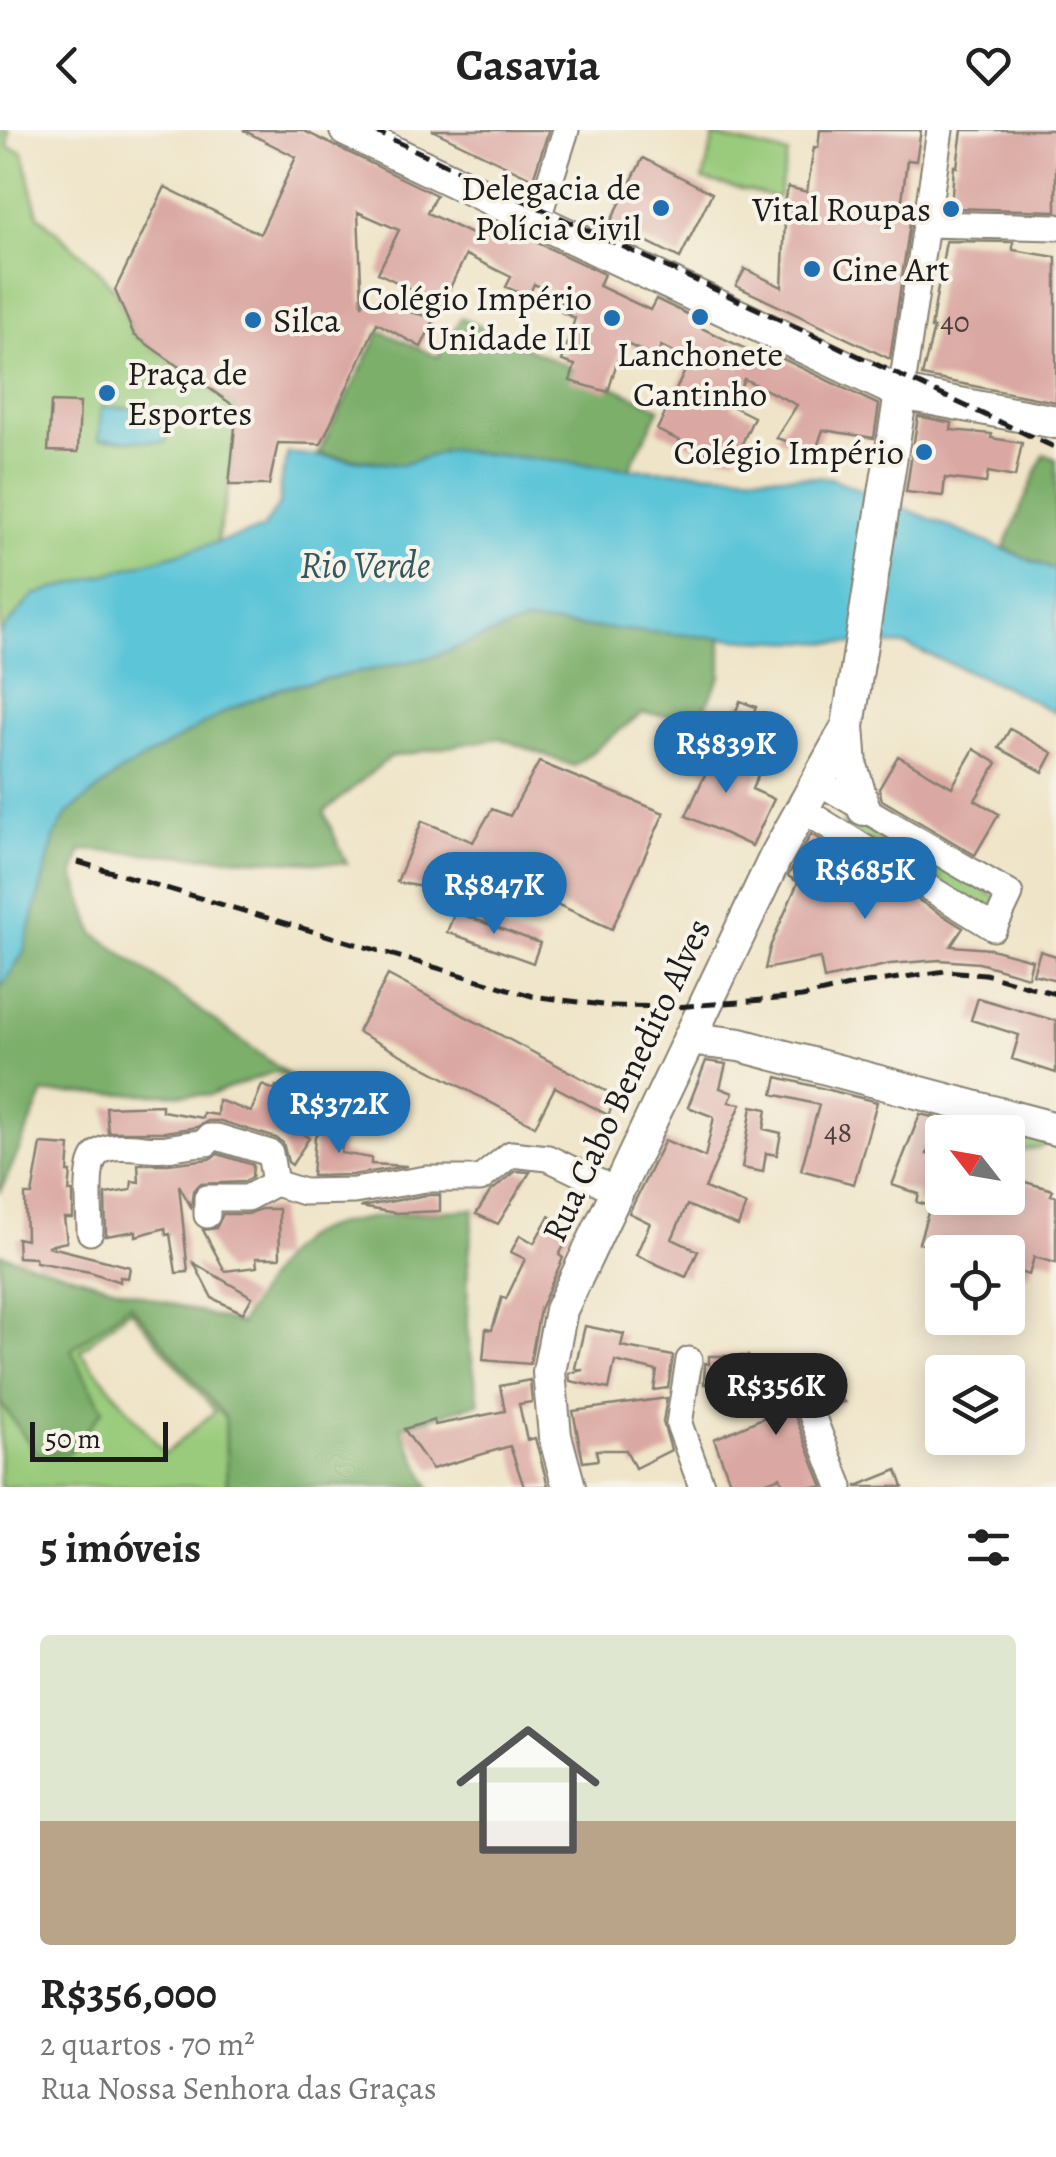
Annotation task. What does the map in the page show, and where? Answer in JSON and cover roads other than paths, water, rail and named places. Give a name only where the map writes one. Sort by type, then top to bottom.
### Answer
[{"type":"main road","points":[[346,130],[538,221],[899,405],[1056,422]]},
{"type":"main road","points":[[864,809],[852,766],[849,718],[899,405]]},
{"type":"main road","name":"Rua Cabo Benedito Alves","points":[[569,1487],[556,1436],[549,1372],[562,1310],[692,1031],[849,718]]},
{"type":"main road","points":[[715,985],[734,1032]]},
{"type":"main road","points":[[692,1031],[734,1032],[1056,1129]]},
{"type":"street","points":[[538,221],[566,130]]},
{"type":"street","points":[[899,405],[940,130]]},
{"type":"street","points":[[927,224],[1056,227]]},
{"type":"street","points":[[808,794],[864,809],[1010,894],[994,928],[808,794]]},
{"type":"street","points":[[90,1232],[91,1163],[108,1148],[167,1148],[206,1143],[217,1137],[270,1153],[275,1183]]},
{"type":"street","points":[[207,1215],[207,1198],[247,1198],[275,1183],[304,1192],[354,1191],[426,1179],[480,1178],[511,1154],[548,1158],[618,1191]]},
{"type":"street","points":[[690,1360],[679,1424],[702,1487]]},
{"type":"street","points":[[808,1405],[840,1487]]},
{"type":"water","points":[[101,407],[168,410],[166,442],[99,439]]},
{"type":"water","name":"Rio Verde","points":[[450,450],[630,469],[831,478],[1056,571],[1056,713],[905,645],[748,640],[525,622],[432,657],[278,689],[228,710],[119,773],[67,814],[55,835],[23,954],[0,989],[0,634],[34,595],[263,529],[280,503],[280,484],[288,453],[401,465]]},
{"type":"railway","points":[[372,130],[1056,448]]},
{"type":"railway","points":[[78,862],[532,996],[610,1006],[675,1007],[802,997],[945,971],[985,974],[1056,994]]},
{"type":"place","name":"Delegacia de Polícia Civil","points":[[661,208]]},
{"type":"place","name":"Vital Roupas","points":[[951,209]]},
{"type":"place","name":"Cine Art","points":[[812,269]]},
{"type":"place","name":"Lanchonete Cantinho","points":[[700,317]]},
{"type":"place","name":"Colégio Império Unidade III","points":[[612,318]]},
{"type":"place","name":"Silca","points":[[253,320]]},
{"type":"place","name":"Praça de Esportes","points":[[107,393]]},
{"type":"place","name":"Colégio Império","points":[[924,452]]}]
